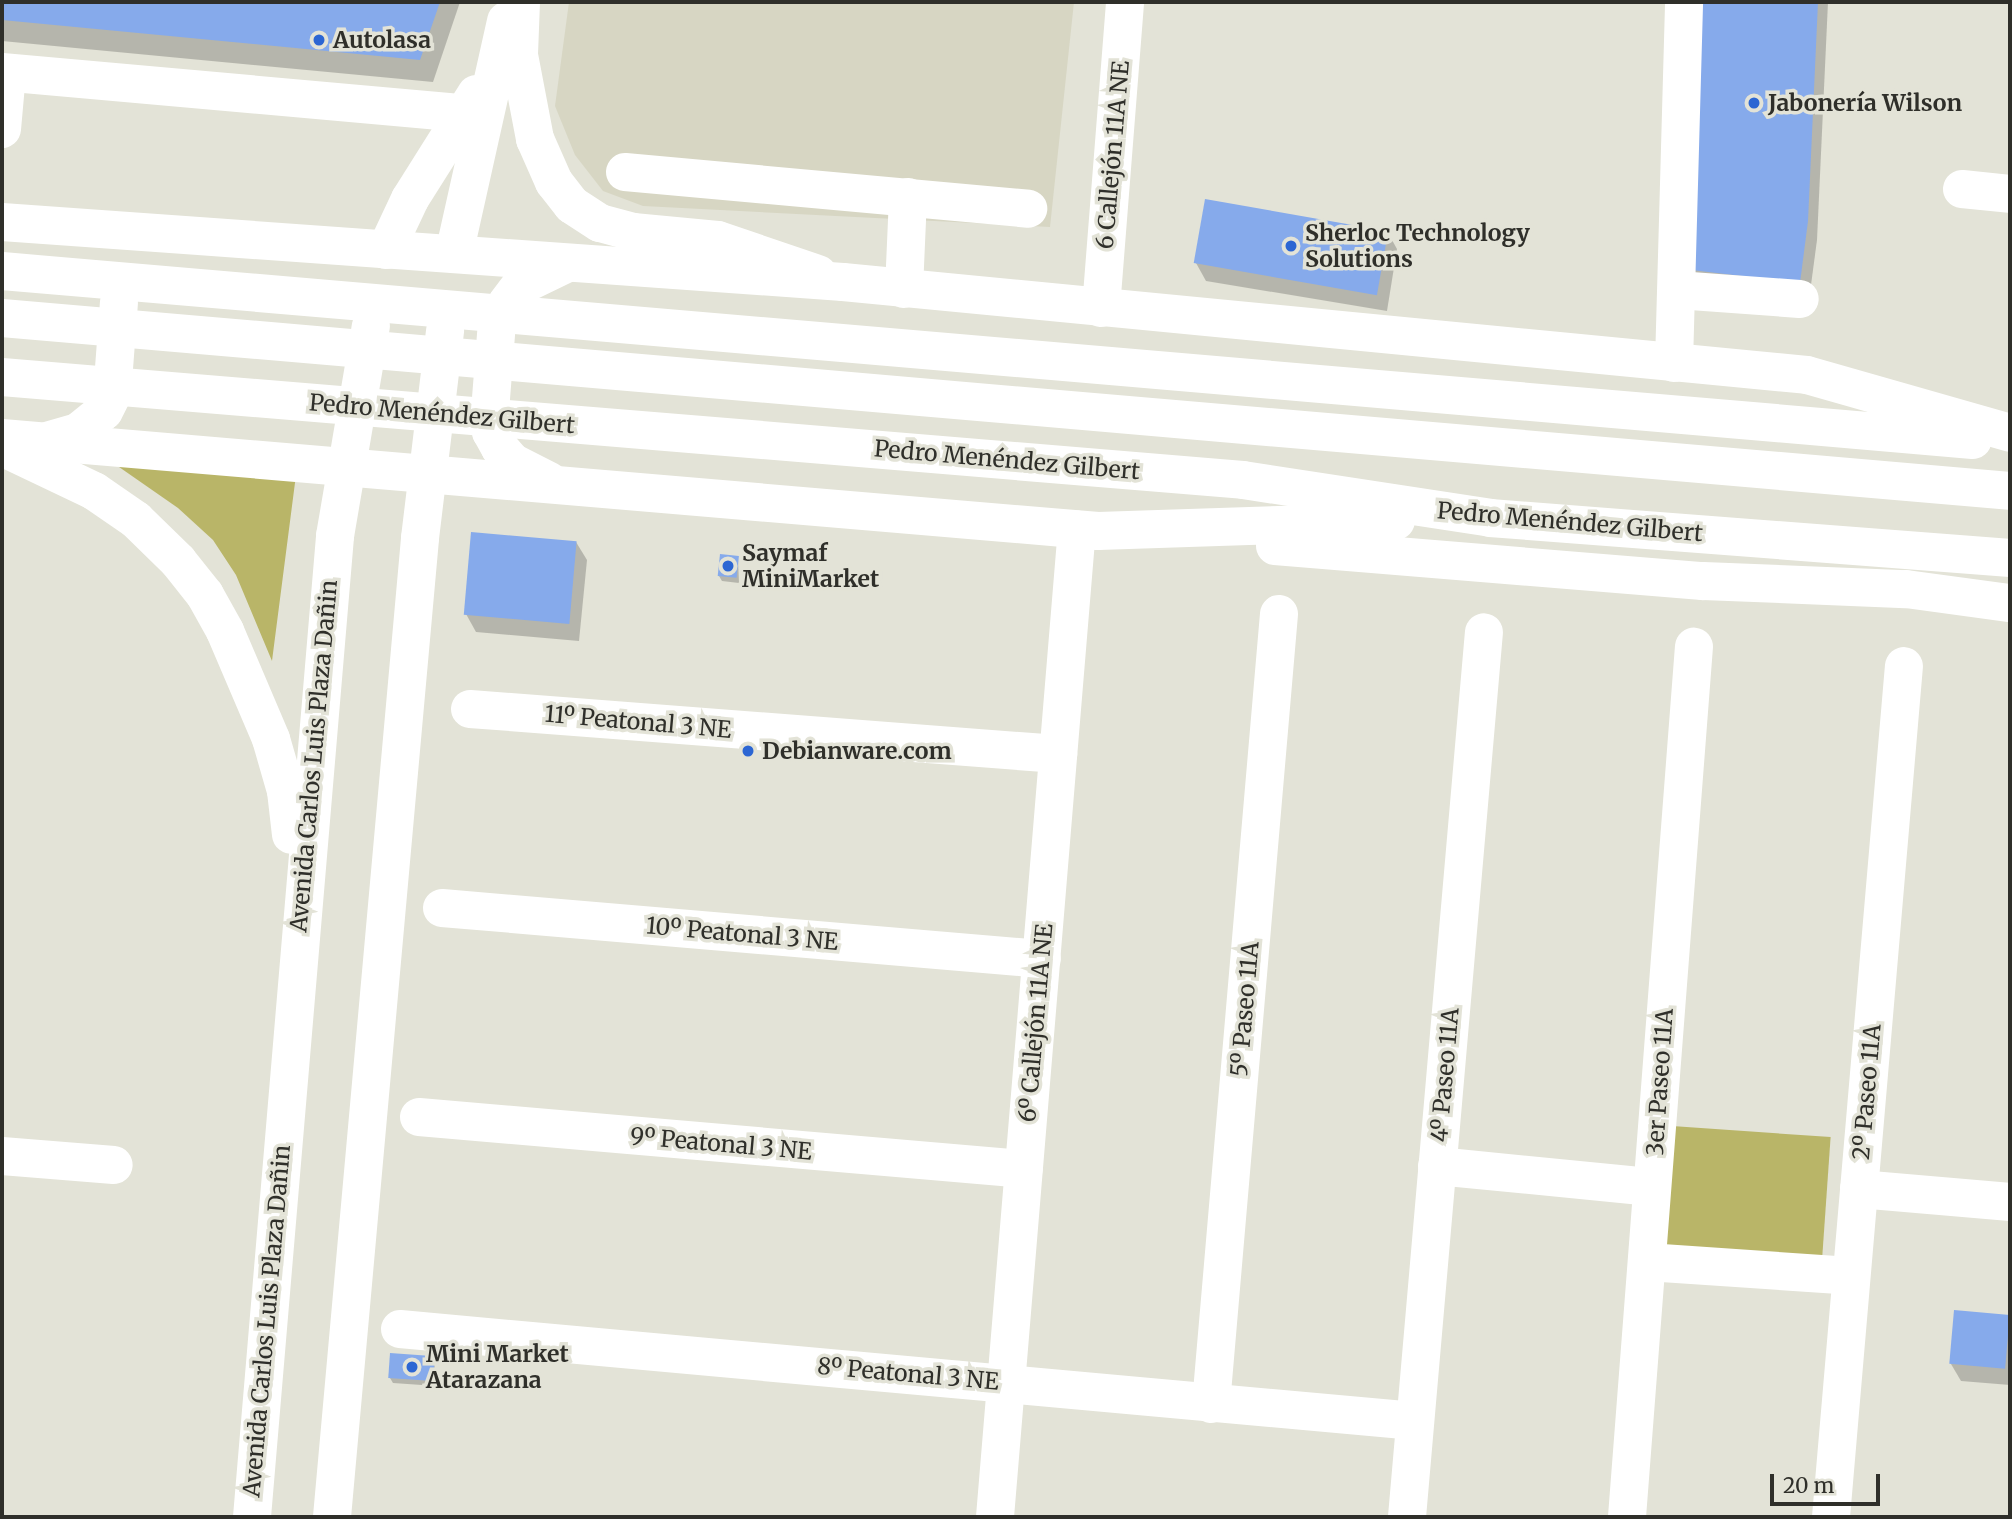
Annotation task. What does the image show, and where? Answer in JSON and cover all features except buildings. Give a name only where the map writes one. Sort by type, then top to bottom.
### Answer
[{"type":"main road","name":"6 Callejón 11A NE","points":[[1101,307],[1125,2]]},
{"type":"main road","points":[[1674,363],[1684,2]]},
{"type":"main road","points":[[332,1517],[427,474],[454,254],[512,10]]},
{"type":"main road","points":[[512,10],[535,139],[554,182],[572,205],[600,223],[633,232],[718,240],[843,282]]},
{"type":"main road","name":"Avenida Carlos Luis Plaza Dañin","points":[[252,1517],[299,915],[344,467],[386,250],[410,199],[465,113],[512,10]]},
{"type":"main road","points":[[2,129],[4,73],[465,113]]},
{"type":"main road","points":[[625,172],[1028,209]]},
{"type":"main road","points":[[1962,189],[2010,194]]},
{"type":"main road","points":[[904,289],[908,197]]},
{"type":"main road","points":[[2,222],[843,282],[1807,375],[2010,433]]},
{"type":"main road","points":[[44,441],[78,432],[104,411],[111,395],[121,279],[116,261],[104,249],[57,226]]},
{"type":"main road","points":[[557,485],[513,462],[491,432],[490,411],[497,323],[507,303],[529,280],[568,263]]},
{"type":"main road","points":[[2,271],[2010,443]]},
{"type":"main road","points":[[1676,290],[1800,299]]},
{"type":"main road","points":[[2,318],[2010,491]]},
{"type":"main road","name":"Pedro Menéndez Gilbert","points":[[2,377],[1243,480],[1490,518],[2010,558]]},
{"type":"main road","points":[[2,438],[1703,581],[1906,589],[2010,603]]},
{"type":"main road","points":[[2,447],[94,491],[136,520],[178,561],[205,595],[248,682],[282,778],[299,915]]},
{"type":"main road","points":[[1088,530],[1490,518]]},
{"type":"main road","name":"6º Callejón 11A NE","points":[[995,1517],[1058,754],[1088,530]]},
{"type":"main road","name":"5º Paseo 11A","points":[[1211,1404],[1279,614]]},
{"type":"main road","name":"4º Paseo 11A","points":[[1408,1517],[1484,632]]},
{"type":"main road","name":"3er Paseo 11A","points":[[1627,1517],[1694,647]]},
{"type":"main road","name":"2º Paseo 11A","points":[[1830,1517],[1904,666]]},
{"type":"main road","name":"11º Peatonal 3 NE","points":[[470,709],[1058,754]]},
{"type":"main road","name":"10º Peatonal 3 NE","points":[[442,908],[1042,959]]},
{"type":"main road","name":"9º Peatonal 3 NE","points":[[419,1117],[1024,1169]]},
{"type":"main road","points":[[2,1156],[114,1165]]},
{"type":"main road","points":[[1437,1166],[1652,1187]]},
{"type":"main road","points":[[1859,1189],[2010,1202]]},
{"type":"main road","points":[[1647,1262],[1851,1276]]},
{"type":"main road","name":"8º Peatonal 3 NE","points":[[400,1329],[1415,1422]]},
{"type":"shaded area","points":[[569,2],[1074,2],[1050,227],[643,206],[603,191],[575,155],[555,106]]},
{"type":"shaded area","points":[[109,460],[296,475],[272,661],[236,575],[213,540],[178,508]]},
{"type":"shaded area","points":[[1672,1126],[1831,1137],[1822,1258],[1664,1247]]},
{"type":"place","name":"Autolasa","points":[[319,40]]},
{"type":"place","name":"Jabonería Wilson","points":[[1754,103]]},
{"type":"place","name":"Sherloc Technology Solutions","points":[[1291,246]]},
{"type":"place","name":"Saymaf MiniMarket","points":[[728,566]]},
{"type":"place","name":"Debianware.com","points":[[748,751]]},
{"type":"place","name":"Mini Market Atarazana","points":[[412,1367]]}]
